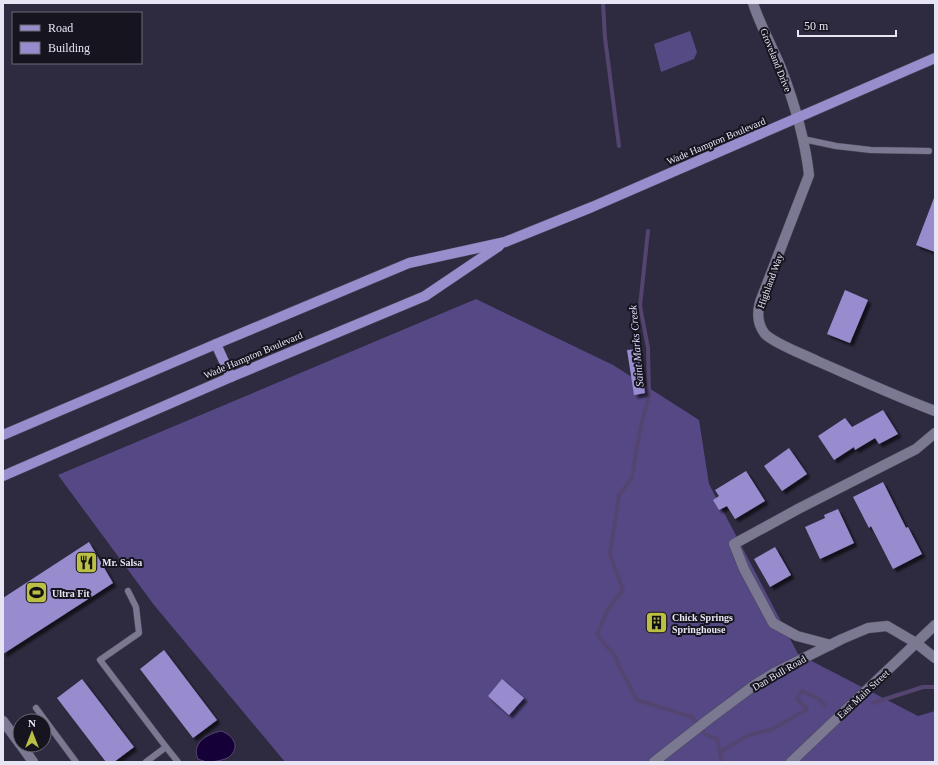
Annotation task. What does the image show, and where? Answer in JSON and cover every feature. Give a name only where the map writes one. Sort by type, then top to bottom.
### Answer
[{"type":"main road","name":"Wade Hampton Boulevard","points":[[3,435],[409,263],[505,242],[592,207],[935,58]]},
{"type":"main road","name":"Wade Hampton Boulevard","points":[[3,476],[424,296],[505,242]]},
{"type":"main road","points":[[216,344],[231,378]]},
{"type":"street","name":"Groveland Drive","points":[[753,3],[781,68],[798,118]]},
{"type":"street","name":"Highland Way","points":[[798,118],[808,160],[809,175],[760,302],[758,317],[762,330],[771,338],[796,352],[907,401],[935,411]]},
{"type":"street","points":[[831,644],[797,636],[773,623],[744,569],[734,544],[798,509],[916,449],[935,433]]},
{"type":"street","name":"East Main Street","points":[[791,762],[935,625]]},
{"type":"street","name":"Dan Bull Road","points":[[654,762],[756,684],[831,644],[868,628],[887,626],[916,643],[935,658]]},
{"type":"street","points":[[3,721],[12,734]]},
{"type":"street","points":[[26,753],[33,762]]},
{"type":"lane","points":[[803,139],[836,146],[864,149],[929,151]]},
{"type":"lane","points":[[128,591],[136,607],[139,634],[100,660],[178,762]]},
{"type":"lane","points":[[36,708],[76,762]]},
{"type":"lane","points":[[146,762],[166,747]]},
{"type":"shaded area","points":[[690,31],[697,52],[694,59],[661,72],[654,44]]},
{"type":"shaded area","points":[[476,299],[613,365],[699,420],[709,484],[798,654],[918,716],[935,711],[935,762],[285,762],[154,605],[58,475]]},
{"type":"shaded area","points":[[221,731],[232,738],[235,745],[233,753],[229,757],[222,760],[207,762],[198,759],[196,753],[197,748],[202,740],[211,734]]},
{"type":"building","points":[[935,198],[935,252],[916,245]]},
{"type":"building","points":[[845,290],[868,300],[850,343],[827,334]]},
{"type":"building","points":[[638,349],[645,393],[634,395],[627,350]]},
{"type":"building","points":[[883,410],[898,434],[879,444],[875,438],[855,450],[854,447],[834,460],[818,436],[845,418],[852,427]]},
{"type":"building","points":[[789,448],[807,474],[782,491],[764,466]]},
{"type":"building","points":[[746,471],[765,501],[735,519],[727,506],[719,510],[713,500],[719,496],[715,490]]},
{"type":"building","points":[[883,482],[906,528],[908,527],[922,554],[893,569],[871,526],[869,528],[853,497]]},
{"type":"building","points":[[838,509],[854,543],[820,559],[805,527],[825,518],[824,515]]},
{"type":"building","points":[[89,542],[113,583],[3,654],[3,598]]},
{"type":"building","points":[[775,547],[791,575],[770,587],[754,559]]},
{"type":"building","name":"Chick Springs Springhouse","points":[[656,616],[664,620],[661,627],[655,628],[650,625],[650,618]]},
{"type":"building","points":[[164,650],[217,720],[193,738],[140,669]]},
{"type":"building","points":[[82,679],[134,747],[114,762],[106,762],[57,698]]},
{"type":"building","points":[[502,679],[524,698],[509,715],[488,696]]},
{"type":"waterway","name":"Saint Marks Creek","points":[[603,3],[605,38],[619,146]]},
{"type":"waterway","name":"Saint Marks Creek","points":[[648,231],[640,306],[648,348],[649,395],[639,434],[632,478],[619,495],[610,554],[623,590],[608,609],[597,635],[615,656],[637,700],[692,717],[705,734],[717,739],[722,762]]},
{"type":"waterway","points":[[873,703],[923,687],[935,687]]},
{"type":"waterway","points":[[720,752],[749,735],[773,729],[807,709],[797,699],[802,691],[817,698],[825,705]]},
{"type":"place","name":"Mr. Salsa","points":[[86,562]]},
{"type":"place","name":"Ultra Fit","points":[[36,593]]},
{"type":"place","name":"Chick Springs Springhouse","points":[[656,623]]}]
